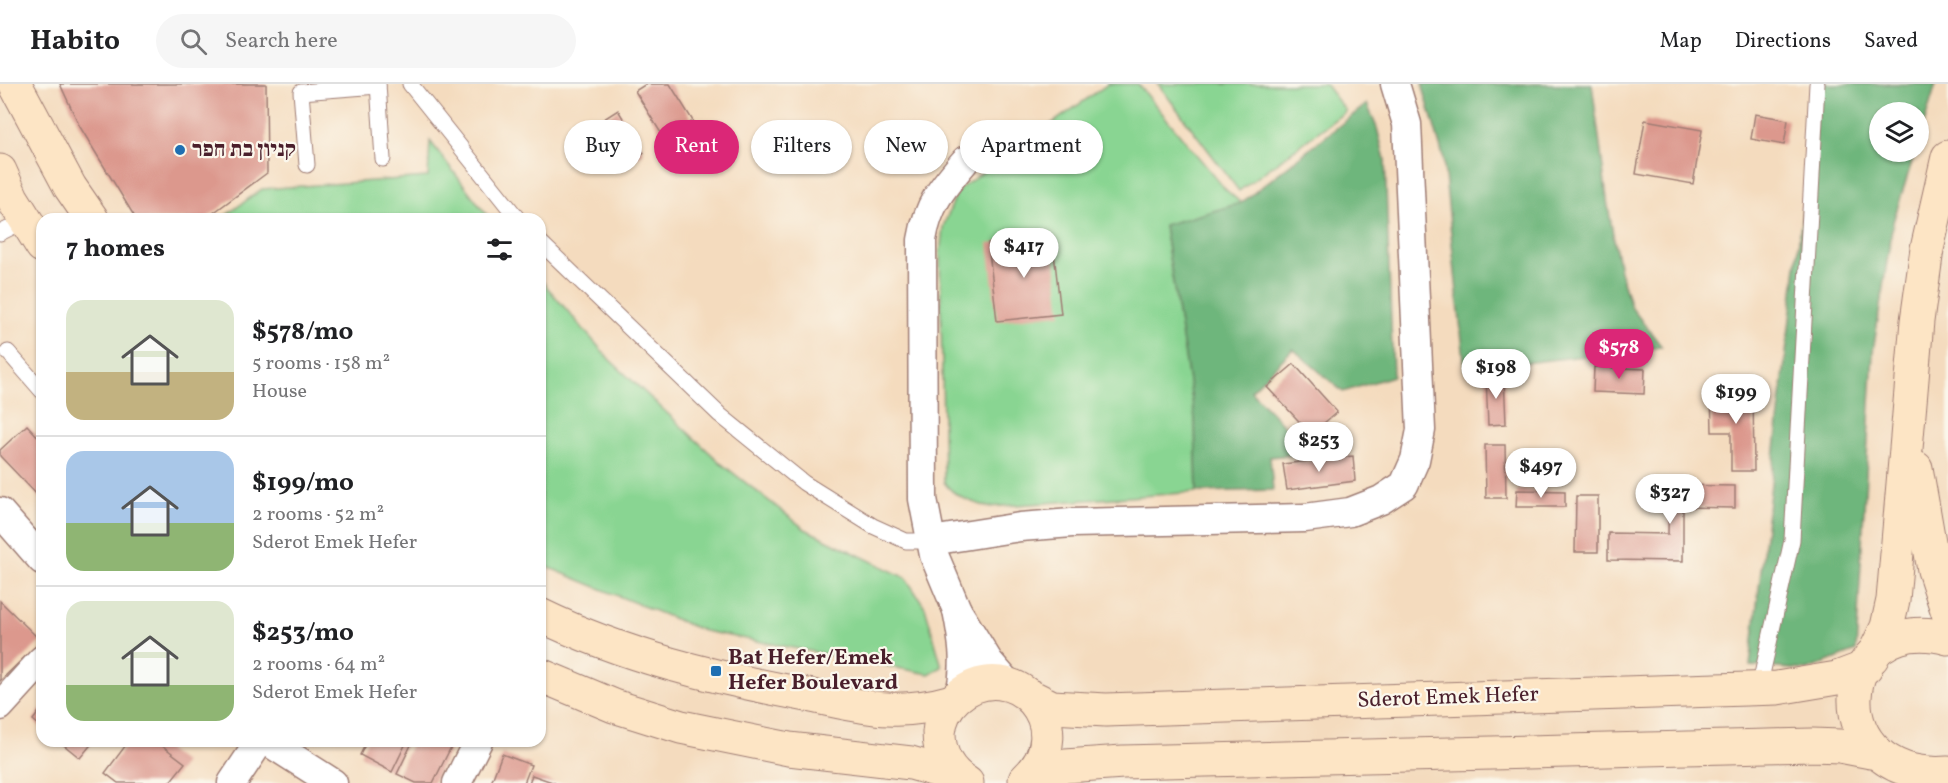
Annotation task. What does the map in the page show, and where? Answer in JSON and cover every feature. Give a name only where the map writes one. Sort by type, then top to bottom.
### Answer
[{"type":"street","points":[[15,84],[70,187],[88,213]]},
{"type":"street","points":[[931,541],[1020,527],[1305,518],[1350,512],[1381,500],[1404,485],[1415,460],[1421,430],[1407,124],[1395,84]]},
{"type":"street","points":[[1880,766],[1864,744],[1855,721],[1854,699],[1860,677],[1887,627],[1893,600],[1909,422],[1909,387],[1927,249],[1948,157]]},
{"type":"street","points":[[960,167],[937,195],[926,216],[922,240],[922,476],[923,499],[931,541],[957,610],[963,638],[965,666],[956,698],[944,715],[939,731],[940,748],[946,763],[962,780]]},
{"type":"street","points":[[0,171],[23,233]]},
{"type":"street","points":[[1909,422],[1934,570],[1948,613]]},
{"type":"street","points":[[0,512],[36,553]]},
{"type":"street","points":[[957,610],[989,662],[1043,716],[1048,739],[1045,754],[1025,780]]},
{"type":"street","points":[[546,618],[625,651],[780,690],[888,709],[920,708],[956,698],[978,685],[995,683],[1019,691]]},
{"type":"street","points":[[1869,663],[1889,644],[1910,636],[1932,634],[1948,638]]},
{"type":"street","name":"Sderot Emek Hefer","points":[[1019,691],[1052,707],[1106,710],[1759,688],[1815,682],[1869,663]]},
{"type":"street","points":[[0,706],[36,667]]},
{"type":"street","points":[[546,678],[614,706],[681,727],[789,749],[911,763],[962,780]]},
{"type":"street","points":[[1025,780],[1051,766],[1123,762],[1812,745],[1840,746],[1880,766],[1911,775],[1928,777],[1948,773]]},
{"type":"street","points":[[232,783],[256,747]]},
{"type":"street","points":[[276,747],[333,783]]},
{"type":"street","points":[[458,783],[475,747]]},
{"type":"lane","points":[[410,84],[513,213]]},
{"type":"lane","points":[[1759,688],[1792,540],[1817,84]]},
{"type":"lane","points":[[307,165],[301,92],[378,85],[382,159]]},
{"type":"lane","points":[[546,248],[720,415],[804,483],[873,526],[906,541],[931,541]]},
{"type":"lane","points":[[8,352],[36,384]]},
{"type":"green space","points":[[1108,84],[1138,84],[1225,189],[1241,203],[1164,226],[1195,419],[1197,492],[988,507],[958,495],[944,482],[940,254],[943,227],[958,190],[981,174],[1103,174],[1103,120],[1057,120]]},
{"type":"green space","points":[[1158,84],[1325,84],[1346,111],[1239,191]]},
{"type":"green space","points":[[1422,84],[1592,84],[1608,207],[1620,271],[1631,307],[1662,347],[1465,370],[1443,156]]},
{"type":"green space","points":[[1817,84],[1936,84],[1929,107],[1929,102],[1869,102],[1869,162],[1912,162],[1893,222],[1873,352],[1856,651],[1807,670],[1750,666]]},
{"type":"green space","points":[[1367,104],[1377,128],[1385,159],[1393,376],[1343,392],[1293,349],[1251,391],[1301,443],[1300,454],[1270,457],[1273,490],[1197,492],[1195,419],[1164,225],[1241,203]]},
{"type":"green space","points":[[430,141],[485,213],[229,213],[262,189],[428,177]]},
{"type":"green space","points":[[546,286],[610,360],[723,465],[805,529],[906,578],[925,607],[942,667],[929,674],[704,631],[546,566]]},
{"type":"building","name":"קניון בת חפר","points":[[60,84],[266,84],[267,173],[213,213],[132,213],[80,127]]},
{"type":"building","points":[[646,84],[670,84],[692,120],[654,122],[635,91]]},
{"type":"building","points":[[618,110],[624,120],[602,120]]},
{"type":"building","points":[[1755,114],[1788,120],[1784,145],[1751,139]]},
{"type":"building","points":[[1645,120],[1702,130],[1693,184],[1636,174]]},
{"type":"building","points":[[1052,236],[1061,314],[997,321],[988,243]]},
{"type":"building","points":[[1294,364],[1337,412],[1311,434],[1267,387]]},
{"type":"building","points":[[1594,367],[1645,369],[1644,394],[1593,392]]},
{"type":"building","points":[[1504,376],[1506,424],[1488,425],[1486,377]]},
{"type":"building","points":[[1711,390],[1753,390],[1754,471],[1731,471],[1731,432],[1712,432]]},
{"type":"building","points":[[27,425],[36,435],[36,494],[0,456],[0,450]]},
{"type":"building","points":[[1485,445],[1505,445],[1506,498],[1486,498]]},
{"type":"building","points":[[1353,456],[1355,481],[1287,490],[1283,464]]},
{"type":"building","points":[[1669,485],[1735,486],[1735,508],[1683,507],[1683,561],[1608,560],[1608,533],[1668,534]]},
{"type":"building","points":[[1517,490],[1565,491],[1565,507],[1516,507]]},
{"type":"building","points":[[1576,496],[1598,496],[1598,552],[1575,552]]},
{"type":"building","points":[[0,601],[36,636],[36,646],[0,681]]},
{"type":"building","points":[[66,747],[89,747],[80,758]]},
{"type":"building","points":[[124,747],[164,747],[185,763],[169,783],[118,783],[105,773]]},
{"type":"building","points":[[364,747],[404,747],[392,772],[360,755]]},
{"type":"building","points":[[410,747],[451,747],[433,783],[416,783],[397,774]]},
{"type":"building","points":[[502,754],[531,765],[524,783],[491,783]]},
{"type":"building","points":[[532,775],[555,783],[529,783]]},
{"type":"place","name":"קניון בת חפר","points":[[180,150]]},
{"type":"place","name":"Bat Hefer/Emek Hefer Boulevard","points":[[716,671]]}]
